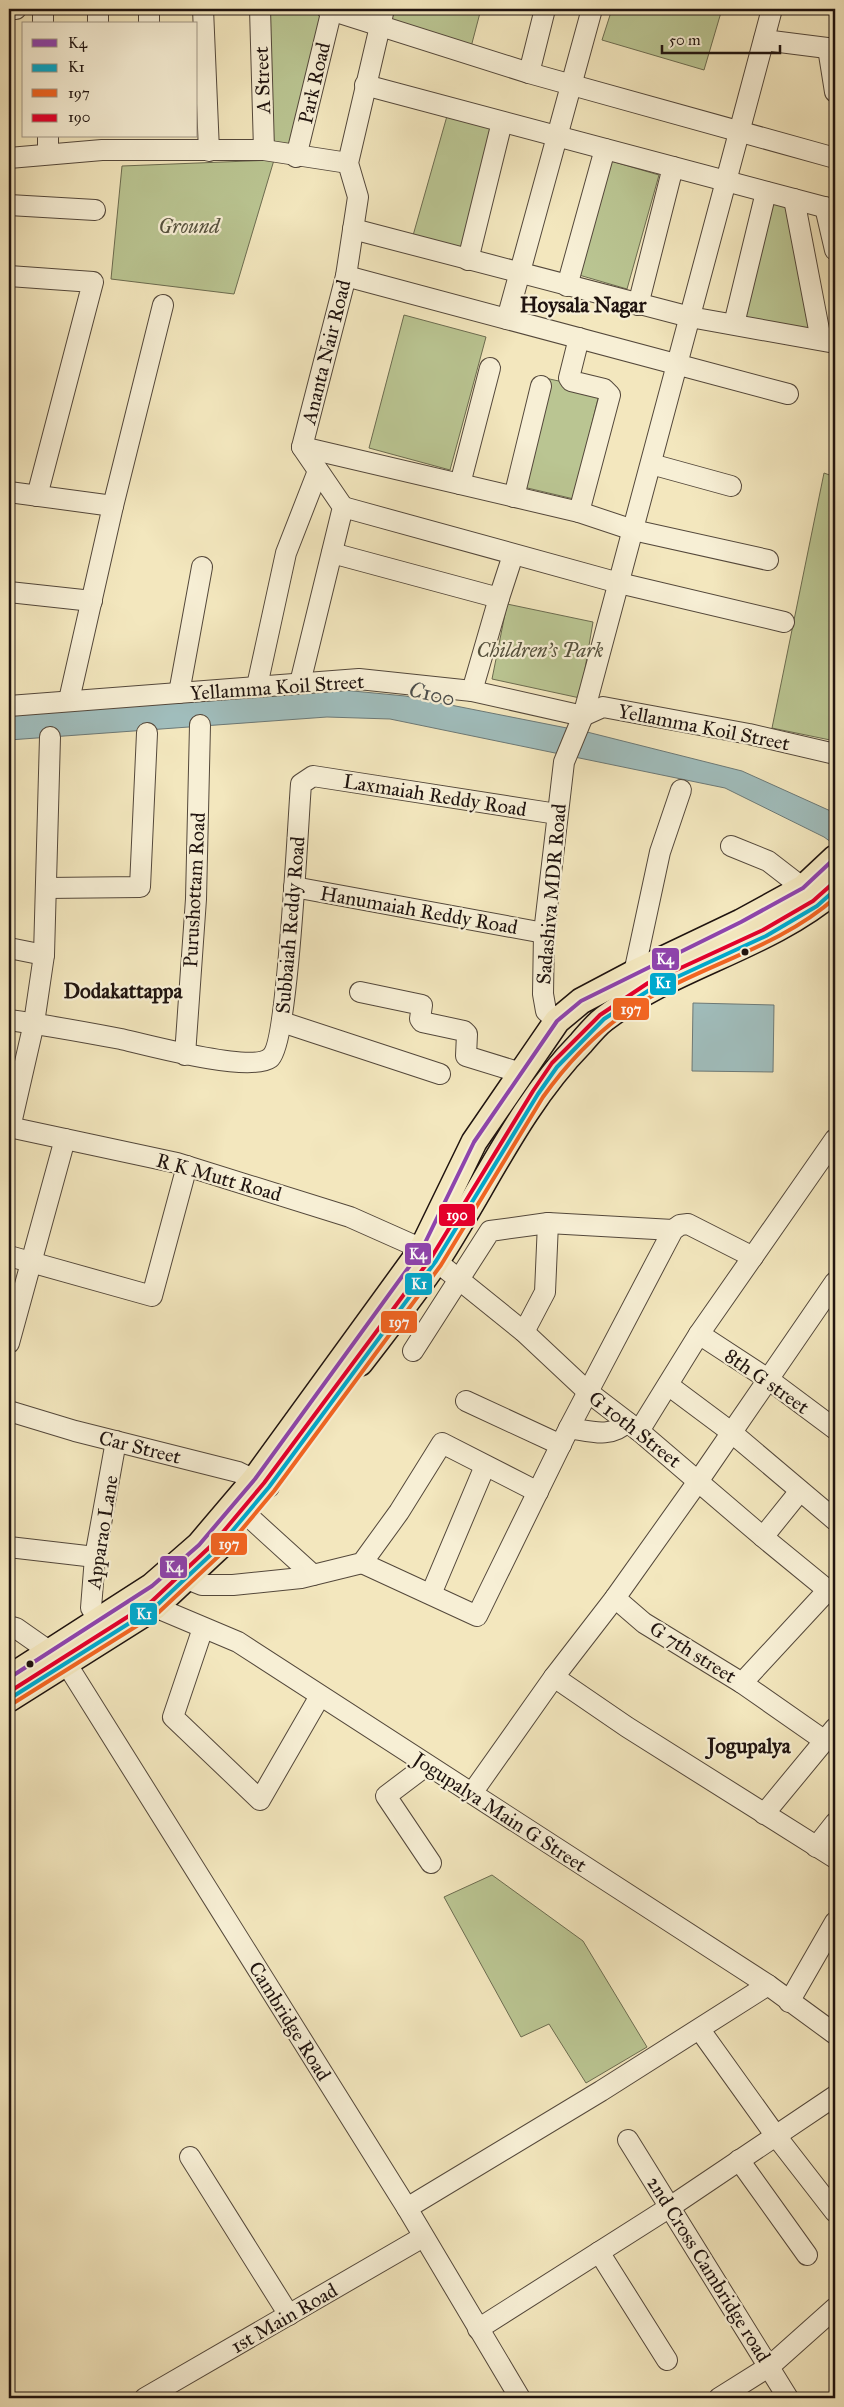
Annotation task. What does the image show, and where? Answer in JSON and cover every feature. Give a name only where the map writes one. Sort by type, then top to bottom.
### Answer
[{"type":"main road","points":[[429,1255],[474,1142],[557,1021],[581,1001],[634,973],[741,922],[803,888],[835,859]]},
{"type":"main road","points":[[9,1699],[58,1658],[100,1619],[152,1586],[199,1545],[262,1483],[429,1255],[557,1067],[601,1022],[651,990],[766,936],[817,906],[835,890]]},
{"type":"main road","points":[[581,1001],[601,1022]]},
{"type":"main road","points":[[9,1678],[58,1658],[155,1607],[187,1579],[247,1515],[262,1483]]},
{"type":"street","points":[[9,9],[16,9]]},
{"type":"street","points":[[42,9],[43,22]]},
{"type":"street","points":[[98,9],[98,22]]},
{"type":"street","points":[[149,9],[150,22]]},
{"type":"street","points":[[203,9],[209,150]]},
{"type":"street","name":"A Street","points":[[260,9],[264,150]]},
{"type":"street","points":[[327,9],[382,17],[529,73],[835,158]]},
{"type":"street","name":"Park Road","points":[[296,156],[332,9]]},
{"type":"street","points":[[529,73],[542,9]]},
{"type":"street","points":[[507,319],[592,9]]},
{"type":"street","name":"Sadashiva MDR Road","points":[[557,1021],[546,1011],[543,994],[544,932],[564,762],[581,722],[620,583],[772,9]]},
{"type":"street","name":"Ananta Nair Road","points":[[343,507],[302,447],[346,276],[358,197],[348,163],[364,85],[382,17]]},
{"type":"street","points":[[764,40],[832,48],[835,92]]},
{"type":"street","points":[[364,85],[830,209],[835,250]]},
{"type":"street","points":[[468,260],[502,122]]},
{"type":"street","points":[[9,158],[48,145],[102,143],[154,144],[209,150],[264,150],[348,163]]},
{"type":"street","points":[[567,286],[605,149]]},
{"type":"street","points":[[638,304],[673,167]]},
{"type":"street","points":[[734,324],[766,192]]},
{"type":"street","points":[[353,229],[519,274],[690,317],[828,341],[794,199]]},
{"type":"street","points":[[9,204],[95,210]]},
{"type":"street","points":[[9,276],[93,282],[37,496]]},
{"type":"street","points":[[346,276],[788,394]]},
{"type":"street","points":[[69,700],[113,506],[162,305]]},
{"type":"street","points":[[579,338],[569,378],[604,389],[610,395],[579,512]]},
{"type":"street","points":[[460,484],[490,368]]},
{"type":"street","points":[[514,497],[541,386]]},
{"type":"street","points":[[302,447],[579,512],[633,530],[768,560]]},
{"type":"street","points":[[651,464],[731,486]]},
{"type":"street","points":[[257,686],[286,553],[318,471]]},
{"type":"street","points":[[9,492],[113,506]]},
{"type":"street","points":[[300,683],[343,507],[620,583],[784,622]]},
{"type":"street","points":[[332,553],[499,598]]},
{"type":"street","points":[[472,691],[499,598],[514,555]]},
{"type":"street","points":[[179,693],[202,567]]},
{"type":"street","points":[[9,592],[92,601]]},
{"type":"street","name":"Yellamma Koil Street","points":[[9,706],[359,679],[472,691],[581,722],[603,706],[749,734],[835,754]]},
{"type":"street","name":"Purushottam Road","points":[[185,1055],[196,899],[200,724]]},
{"type":"street","points":[[46,888],[140,887],[147,733]]},
{"type":"street","points":[[9,1127],[14,1086],[34,1023],[44,955],[50,736]]},
{"type":"street","name":"Subbaiah Reddy Road","points":[[185,1055],[252,1062],[269,1059],[275,1053],[282,1022],[294,887],[300,784],[312,776]]},
{"type":"street","name":"Laxmaiah Reddy Road","points":[[312,776],[557,814]]},
{"type":"street","points":[[634,973],[660,852],[681,790]]},
{"type":"street","points":[[731,846],[768,861],[803,888]]},
{"type":"street","name":"Hanumaiah Reddy Road","points":[[294,887],[544,932]]},
{"type":"street","points":[[9,948],[44,955]]},
{"type":"street","points":[[360,992],[422,1005],[420,1019],[422,1022],[467,1034],[466,1056],[521,1073]]},
{"type":"street","points":[[9,1020],[122,1040],[185,1055]]},
{"type":"street","points":[[282,1022],[440,1074]]},
{"type":"street","name":"R K Mutt Road","points":[[9,1127],[187,1166],[350,1217],[429,1255]]},
{"type":"street","points":[[9,1343],[64,1139]]},
{"type":"street","points":[[466,1401],[565,1436],[606,1434],[633,1426],[652,1410],[699,1334],[835,1139]]},
{"type":"street","points":[[9,1256],[152,1296],[187,1166]]},
{"type":"street","points":[[413,1352],[458,1278],[490,1231],[548,1223],[674,1230]]},
{"type":"street","points":[[524,1332],[545,1292],[548,1223]]},
{"type":"street","points":[[187,1579],[202,1585],[234,1585],[313,1575],[362,1563],[477,1616],[565,1436],[674,1230],[680,1225],[688,1224],[753,1257]]},
{"type":"street","name":"G 10th Street","points":[[429,1255],[524,1332],[588,1392],[699,1480],[762,1537],[832,1593]]},
{"type":"street","points":[[472,1793],[554,1677],[615,1598],[699,1480],[835,1282]]},
{"type":"street","name":"8th G street","points":[[699,1334],[768,1379],[835,1429]]},
{"type":"street","points":[[668,1385],[731,1432],[800,1491],[833,1514]]},
{"type":"street","name":"Car Street","points":[[9,1411],[238,1472],[262,1483]]},
{"type":"street","name":"Apparao Lane","points":[[100,1619],[91,1608],[95,1557],[116,1441]]},
{"type":"street","points":[[362,1563],[399,1512],[442,1443],[538,1492]]},
{"type":"street","points":[[431,1594],[485,1466]]},
{"type":"street","points":[[762,1537],[800,1491]]},
{"type":"street","points":[[247,1515],[313,1575]]},
{"type":"street","points":[[9,1547],[95,1557]]},
{"type":"street","name":"G 7th street","points":[[615,1598],[644,1623],[742,1684],[832,1593]]},
{"type":"street","name":"Jogupalya Main G Street","points":[[155,1607],[238,1642],[768,1986],[835,2034]]},
{"type":"street","points":[[9,1626],[16,1628],[58,1658]]},
{"type":"street","points":[[203,1628],[173,1717],[260,1800],[320,1696]]},
{"type":"street","name":"Cambridge Road","points":[[58,1658],[407,2208],[520,2398]]},
{"type":"street","points":[[554,1677],[627,1727],[835,1858]]},
{"type":"street","points":[[742,1684],[830,1734],[764,1814]]},
{"type":"street","points":[[427,1765],[386,1796],[431,1863]]},
{"type":"street","points":[[816,1847],[835,1823]]},
{"type":"street","points":[[789,2002],[835,1922]]},
{"type":"street","points":[[407,2208],[700,2030],[768,1986]]},
{"type":"street","points":[[700,2030],[776,2136],[835,2212]]},
{"type":"street","points":[[478,2329],[670,2207],[835,2096]]},
{"type":"street","name":"2nd Cross Cambridge road","points":[[628,2140],[770,2366],[788,2398]]},
{"type":"street","points":[[190,2157],[289,2315]]},
{"type":"street","points":[[740,2160],[807,2255]]},
{"type":"street","name":"1st Main Road","points":[[145,2398],[423,2237]]},
{"type":"street","points":[[599,2252],[667,2360]]},
{"type":"street","points":[[719,2398],[770,2366],[834,2311]]},
{"type":"green space","points":[[268,9],[325,14],[291,150],[268,144]]},
{"type":"green space","points":[[391,9],[481,9],[471,47],[387,24]]},
{"type":"green space","points":[[612,9],[722,9],[704,70],[602,40]]},
{"type":"green space","points":[[447,116],[507,132],[473,255],[412,239]]},
{"type":"green space","name":"Ground","points":[[274,160],[234,294],[111,279],[122,166]]},
{"type":"green space","points":[[611,161],[659,175],[627,289],[579,275]]},
{"type":"green space","points":[[771,201],[786,205],[811,330],[742,321]]},
{"type":"green space","points":[[404,315],[486,337],[450,470],[369,448]]},
{"type":"green space","points":[[545,378],[600,390],[574,499],[519,486]]},
{"type":"green space","points":[[824,473],[835,477],[835,741],[772,728]]},
{"type":"green space","name":"Children's Park","points":[[507,604],[593,622],[580,698],[492,679]]},
{"type":"green space","points":[[492,1875],[583,1941],[647,2047],[586,2083],[549,2024],[521,2037],[444,1897]]},
{"type":"water","points":[[332,689],[405,696],[587,732],[742,771],[835,813],[835,845],[824,837],[725,788],[390,719],[327,717],[9,740],[9,714]]},
{"type":"water","points":[[693,1003],[774,1005],[773,1072],[692,1071]]},
{"type":"transit line","name":"K4","points":[[9,1678],[152,1586],[199,1545],[255,1479],[422,1249],[474,1142],[557,1021],[581,1001],[741,922],[803,888],[835,858]]},
{"type":"transit line","name":"190","points":[[9,1692],[151,1602],[213,1544],[264,1483],[431,1258],[552,1063],[600,1015],[648,983],[763,930],[813,901],[831,885]]},
{"type":"transit line","name":"K1","points":[[9,1699],[155,1607],[218,1548],[269,1487],[436,1261],[538,1094],[557,1067],[604,1019],[651,989],[766,936],[817,906],[835,890]]},
{"type":"transit line","name":"197","points":[[12,1704],[159,1612],[223,1552],[274,1491],[441,1265],[543,1097],[592,1040],[621,1016],[654,995],[771,940],[815,914],[835,898]]},
{"type":"district","name":"Hoysala Nagar","points":[[583,305]]},
{"type":"district","name":"Dodakattappa","points":[[123,991]]},
{"type":"district","name":"Jogupalya","points":[[749,1746]]},
{"type":"water label","name":"C100","points":[[432,694]]}]
